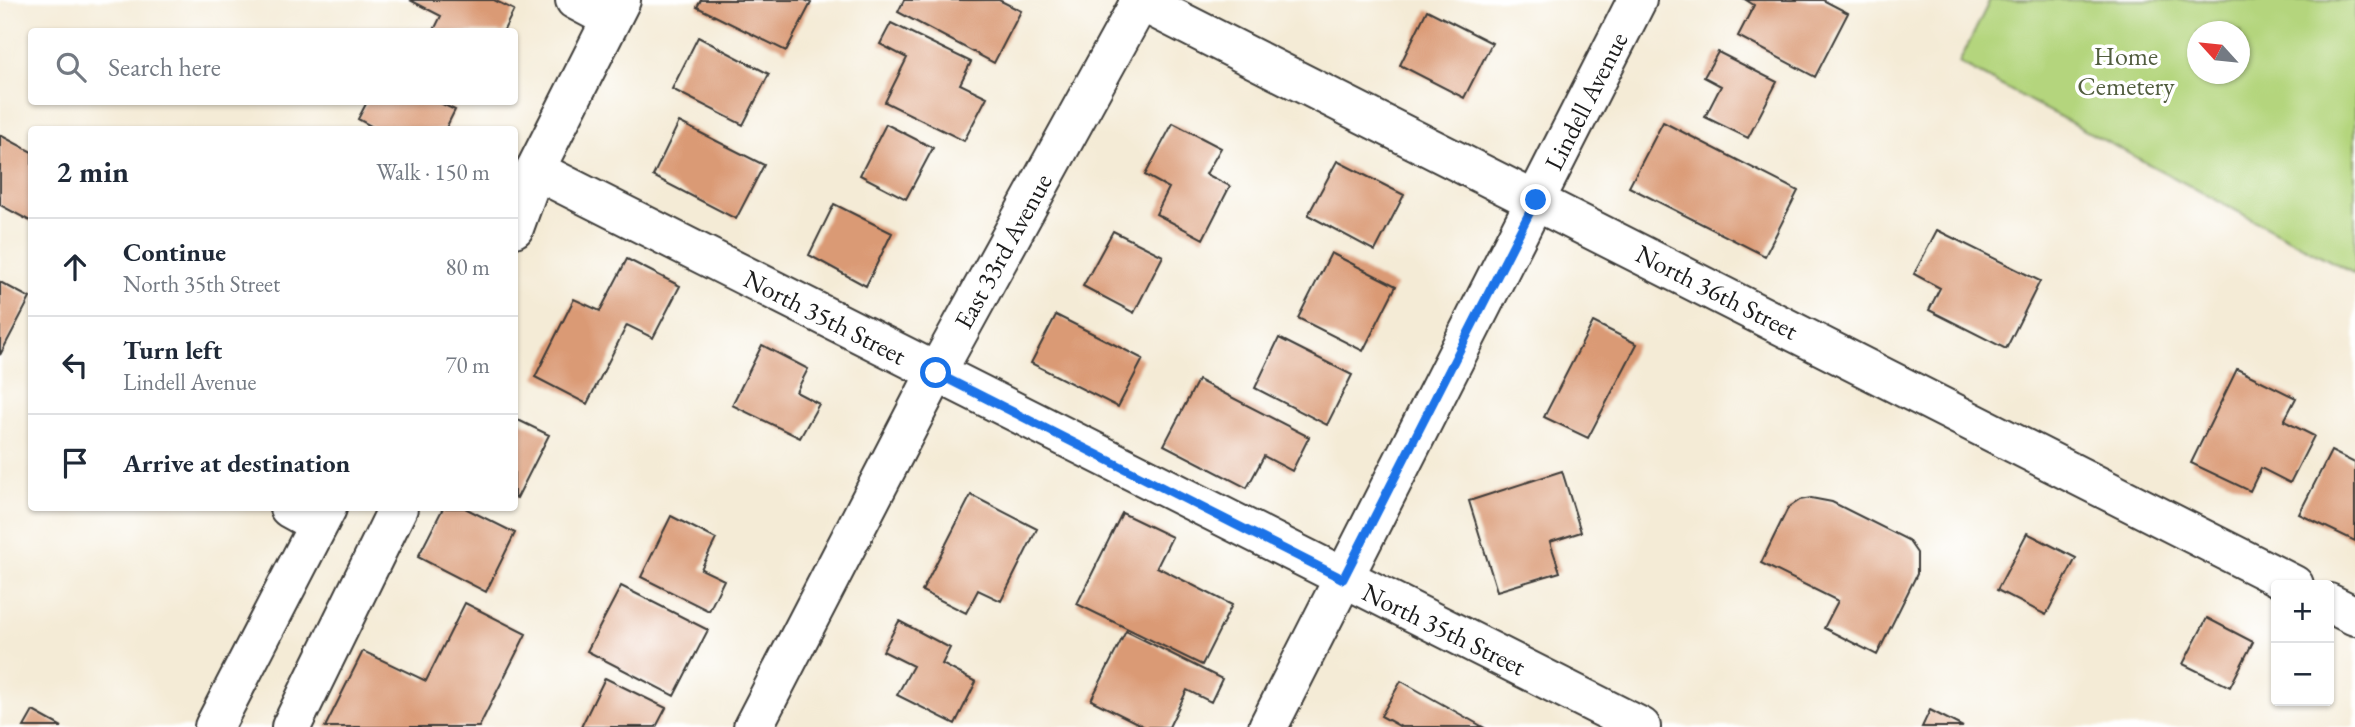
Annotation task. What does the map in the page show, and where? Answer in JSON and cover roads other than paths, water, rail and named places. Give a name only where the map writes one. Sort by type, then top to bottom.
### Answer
[{"type":"street","points":[[518,212],[525,185],[616,9],[575,0]]},
{"type":"street","name":"North 36th Street","points":[[1140,0],[2284,580]]},
{"type":"street","name":"East 33rd Avenue","points":[[754,727],[936,373],[1140,0]]},
{"type":"street","name":"Lindell Avenue","points":[[1268,727],[1637,0]]},
{"type":"street","name":"North 35th Street","points":[[525,185],[936,373],[1641,727]]},
{"type":"street","points":[[291,727],[397,511]]},
{"type":"street","points":[[214,727],[311,513]]},
{"type":"street","points":[[2334,606],[2355,616]]},
{"type":"park label","name":"Home Cemetery","points":[[2126,71]]}]
